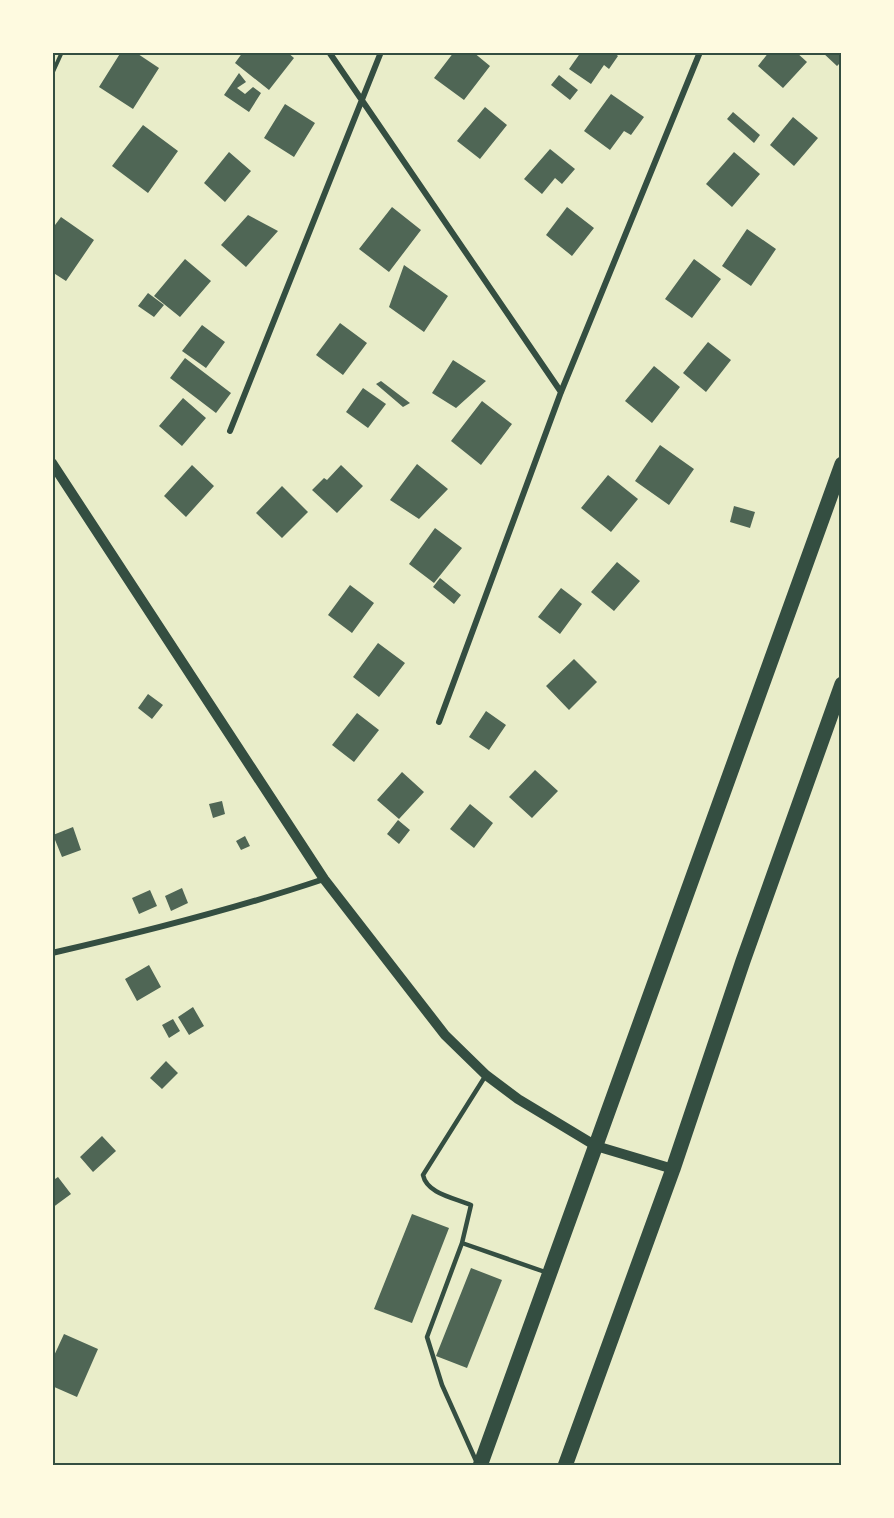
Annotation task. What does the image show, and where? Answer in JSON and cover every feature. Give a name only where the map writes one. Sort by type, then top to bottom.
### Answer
[{"type":"main road","points":[[479,1466],[842,464]]},
{"type":"main road","points":[[565,1466],[673,1169],[743,961],[842,684]]},
{"type":"street","points":[[329,52],[561,392]]},
{"type":"street","points":[[230,431],[381,52]]},
{"type":"street","points":[[439,722],[561,392],[700,52]]},
{"type":"street","points":[[52,463],[324,879],[445,1035],[486,1075],[518,1099],[596,1146],[673,1169]]},
{"type":"street","points":[[52,953],[105,941],[324,879]]},
{"type":"lane","points":[[479,1466],[442,1385],[427,1337],[462,1243],[471,1205],[430,1188],[424,1183],[423,1175],[486,1075]]},
{"type":"lane","points":[[462,1243],[550,1274]]},
{"type":"path","points":[[52,74],[62,52]]},
{"type":"building","points":[[121,52],[135,52],[159,68],[133,109],[99,87]]},
{"type":"building","points":[[243,52],[287,52],[294,58],[269,90],[235,63]]},
{"type":"building","points":[[454,52],[473,52],[490,66],[464,100],[434,78]]},
{"type":"building","points":[[581,52],[613,52],[618,56],[609,69],[604,65],[591,84],[569,69]]},
{"type":"building","points":[[769,52],[796,52],[807,62],[783,88],[758,66]]},
{"type":"building","points":[[822,52],[842,52],[842,61],[837,66]]},
{"type":"building","points":[[239,73],[246,82],[237,88],[245,94],[253,87],[261,93],[249,112],[224,95]]},
{"type":"building","points":[[559,75],[578,90],[570,100],[551,85]]},
{"type":"building","points":[[611,94],[644,117],[631,135],[624,131],[610,150],[584,131]]},
{"type":"building","points":[[285,104],[315,123],[294,157],[264,138]]},
{"type":"building","points":[[485,107],[507,125],[480,159],[457,141]]},
{"type":"building","points":[[733,112],[760,135],[754,143],[727,119]]},
{"type":"building","points":[[793,117],[818,138],[794,166],[770,145]]},
{"type":"building","points":[[143,125],[178,151],[148,193],[112,166]]},
{"type":"building","points":[[550,149],[575,169],[562,184],[555,178],[542,194],[524,179]]},
{"type":"building","points":[[229,152],[251,171],[225,202],[204,183]]},
{"type":"building","points":[[734,152],[760,174],[732,207],[706,184]]},
{"type":"building","points":[[392,207],[421,230],[389,272],[359,249]]},
{"type":"building","points":[[567,207],[594,228],[572,256],[546,235]]},
{"type":"building","points":[[248,215],[278,231],[246,267],[221,245]]},
{"type":"building","points":[[61,217],[94,240],[66,281],[52,272],[52,229]]},
{"type":"building","points":[[747,229],[776,249],[751,286],[722,266]]},
{"type":"building","points":[[185,259],[211,281],[180,317],[154,296]]},
{"type":"building","points":[[694,259],[721,279],[692,318],[665,299]]},
{"type":"building","points":[[404,265],[448,296],[424,332],[389,307]]},
{"type":"building","points":[[148,293],[164,305],[154,317],[138,306]]},
{"type":"building","points":[[340,323],[367,343],[343,375],[316,355]]},
{"type":"building","points":[[202,325],[225,342],[206,368],[182,351]]},
{"type":"building","points":[[708,342],[731,360],[706,392],[683,373]]},
{"type":"building","points":[[185,358],[231,393],[216,413],[170,378]]},
{"type":"building","points":[[453,360],[486,381],[456,408],[432,393]]},
{"type":"building","points":[[654,366],[680,387],[652,423],[625,401]]},
{"type":"building","points":[[381,381],[410,403],[403,407],[376,384]]},
{"type":"building","points":[[363,388],[386,404],[368,428],[346,412]]},
{"type":"building","points":[[183,398],[206,418],[182,446],[159,426]]},
{"type":"building","points":[[482,401],[512,424],[481,465],[451,441]]},
{"type":"building","points":[[660,445],[694,469],[669,505],[635,481]]},
{"type":"building","points":[[417,464],[448,489],[419,519],[390,500]]},
{"type":"building","points":[[192,465],[214,486],[186,517],[164,496]]},
{"type":"building","points":[[341,465],[363,486],[337,513],[312,490],[324,478],[327,480]]},
{"type":"building","points":[[608,475],[638,499],[611,532],[581,508]]},
{"type":"building","points":[[282,486],[308,512],[282,538],[256,513]]},
{"type":"building","points":[[734,506],[755,512],[750,528],[730,522]]},
{"type":"building","points":[[435,528],[462,548],[434,583],[409,564]]},
{"type":"building","points":[[617,562],[640,581],[614,611],[591,592]]},
{"type":"building","points":[[440,578],[461,595],[454,604],[433,587]]},
{"type":"building","points":[[350,585],[374,603],[352,633],[328,615]]},
{"type":"building","points":[[561,588],[582,604],[560,634],[538,617]]},
{"type":"building","points":[[378,643],[405,663],[379,697],[353,677]]},
{"type":"building","points":[[574,659],[597,682],[569,710],[546,686]]},
{"type":"building","points":[[148,694],[163,705],[152,719],[138,708]]},
{"type":"building","points":[[486,711],[506,725],[489,750],[469,737]]},
{"type":"building","points":[[357,713],[379,730],[354,762],[332,745]]},
{"type":"building","points":[[535,770],[558,791],[532,818],[509,797]]},
{"type":"building","points":[[402,772],[424,792],[399,819],[377,800]]},
{"type":"building","points":[[222,801],[225,814],[213,818],[209,804]]},
{"type":"building","points":[[470,804],[493,823],[474,848],[450,829]]},
{"type":"building","points":[[398,820],[410,830],[399,844],[387,834]]},
{"type":"building","points":[[73,827],[81,850],[62,857],[53,835]]},
{"type":"building","points":[[245,836],[250,846],[241,850],[236,841]]},
{"type":"building","points":[[182,888],[188,903],[171,911],[165,896]]},
{"type":"building","points":[[150,890],[157,906],[139,914],[132,898]]},
{"type":"building","points":[[149,965],[161,987],[137,1001],[125,979]]},
{"type":"building","points":[[193,1007],[204,1026],[189,1035],[178,1017]]},
{"type":"building","points":[[173,1019],[180,1031],[169,1038],[162,1025]]},
{"type":"building","points":[[166,1061],[178,1073],[162,1089],[150,1078]]},
{"type":"building","points":[[102,1136],[116,1151],[93,1172],[80,1157]]},
{"type":"building","points":[[58,1177],[71,1194],[52,1208],[52,1181]]},
{"type":"building","points":[[412,1214],[449,1228],[412,1323],[374,1309]]},
{"type":"building","points":[[471,1268],[502,1280],[467,1368],[436,1356]]},
{"type":"building","points":[[64,1334],[98,1349],[77,1397],[52,1386],[52,1360]]}]
